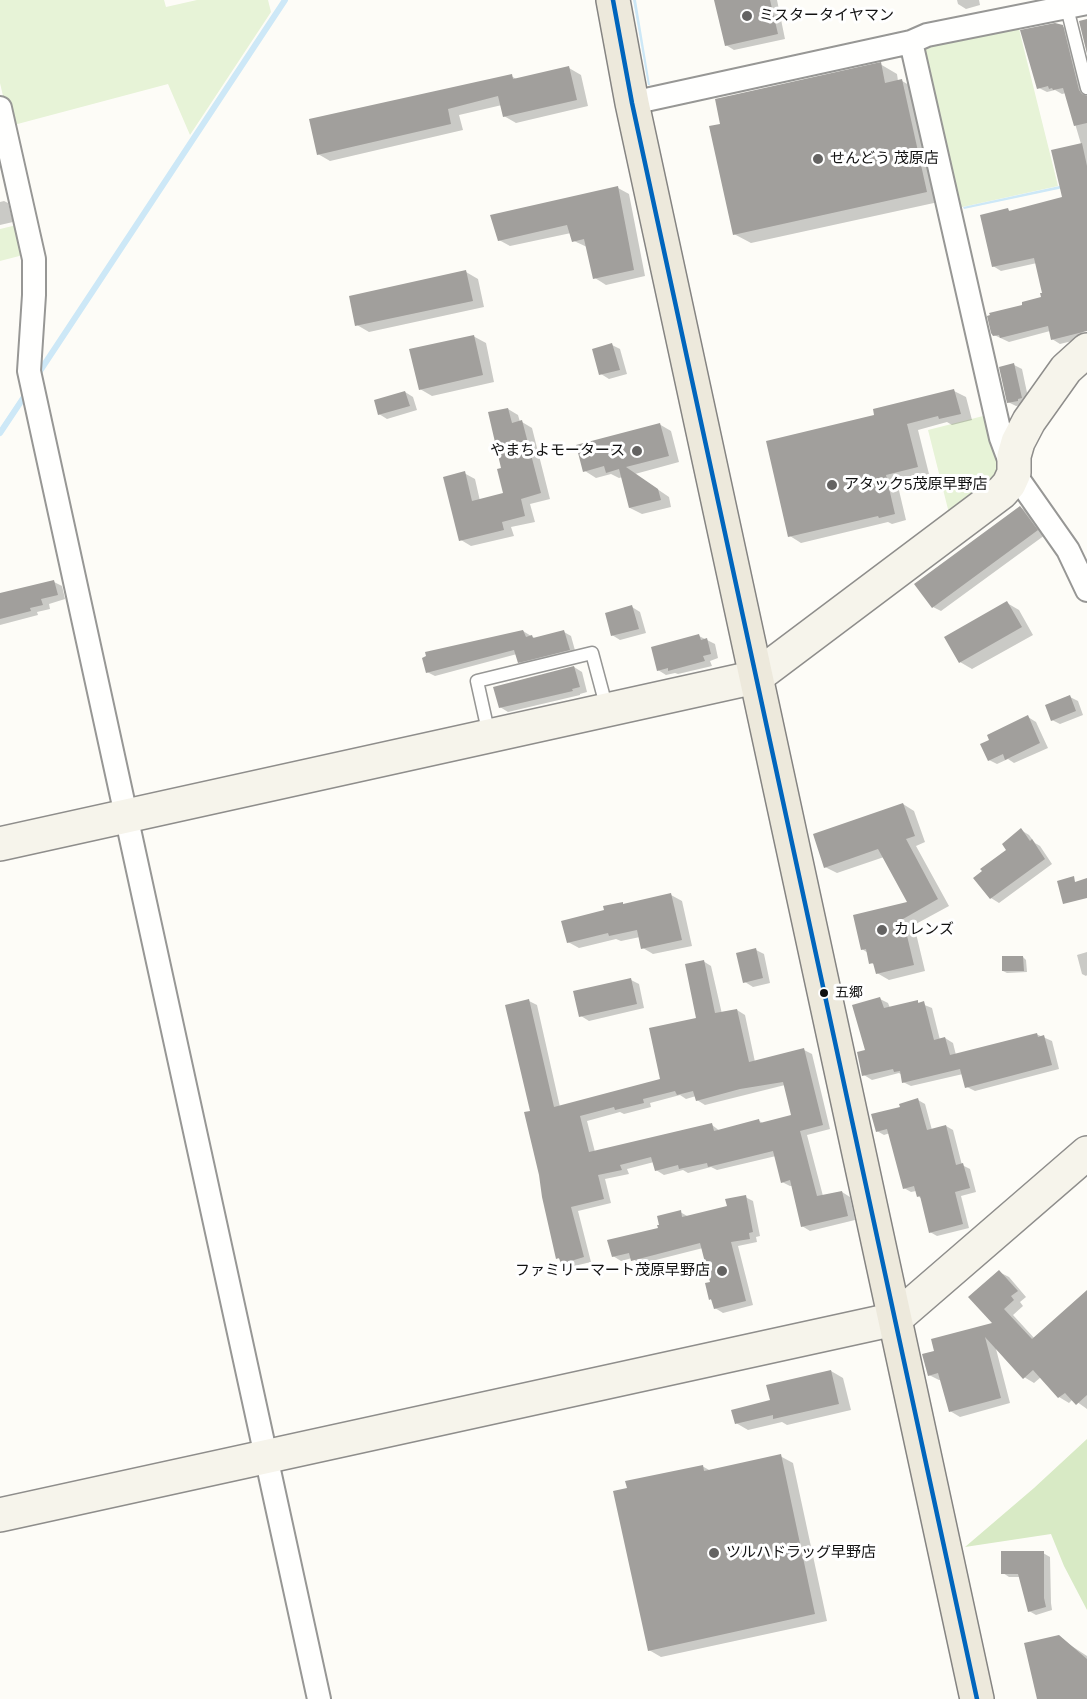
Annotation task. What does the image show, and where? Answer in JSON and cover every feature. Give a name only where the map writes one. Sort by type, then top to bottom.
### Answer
[{"type":"main road","points":[[613,0],[632,103],[977,1699]]},
{"type":"street","points":[[632,103],[911,42],[927,35],[1077,6]]},
{"type":"street","points":[[911,42],[1000,438],[1014,473],[1068,550],[1087,590]]},
{"type":"street","points":[[0,108],[34,259],[29,371],[319,1699]]},
{"type":"street","points":[[0,844],[756,677],[1002,492],[1014,473],[1014,456],[1018,442],[1029,422],[1066,369],[1087,350]]},
{"type":"street","points":[[0,1515],[895,1319],[1087,1153]]},
{"type":"lane","points":[[1077,6],[1087,88]]},
{"type":"lane","points":[[489,736],[477,681],[592,653],[608,710]]},
{"type":"green space","points":[[0,0],[164,0],[166,7],[197,0],[268,0],[271,12],[190,135],[168,84],[10,126],[0,83]]},
{"type":"green space","points":[[1018,25],[1058,186],[958,208],[922,48],[925,45]]},
{"type":"green space","points":[[21,224],[27,254],[0,261],[0,229]]},
{"type":"green space","points":[[987,415],[1000,469],[996,481],[950,517],[928,430]]},
{"type":"green space","points":[[1087,1439],[1087,1610],[1064,1566],[1051,1534],[965,1547]]},
{"type":"water","points":[[633,0],[636,0],[650,85],[648,85]]},
{"type":"water","points":[[1087,180],[1087,183],[964,209],[963,207]]},
{"type":"building","points":[[714,0],[770,0],[778,34],[725,46]]},
{"type":"building","points":[[1087,19],[1087,54],[1079,21]]},
{"type":"building","points":[[1055,23],[1063,25],[1079,90],[1087,96],[1087,123],[1074,126],[1063,88],[1053,90],[1048,86],[1037,89],[1020,30]]},
{"type":"building","name":"せんどう 茂原店","points":[[881,62],[885,83],[902,79],[927,192],[733,235],[709,126],[720,124],[715,99]]},
{"type":"building","points":[[569,66],[577,100],[503,117],[498,96],[448,109],[451,124],[317,155],[309,119],[512,74],[513,79]]},
{"type":"building","points":[[1082,143],[1087,166],[1087,331],[1051,340],[1048,326],[1000,338],[999,335],[993,336],[987,316],[990,315],[989,313],[1022,305],[1022,302],[1041,297],[1040,293],[1042,293],[1034,258],[992,267],[980,215],[1008,208],[1009,211],[1062,197],[1051,150]]},
{"type":"building","points":[[618,186],[634,270],[593,279],[584,239],[572,242],[567,225],[498,241],[490,215]]},
{"type":"building","points":[[466,270],[473,301],[355,326],[349,296]]},
{"type":"building","points":[[474,335],[483,375],[419,390],[409,349]]},
{"type":"building","points":[[612,343],[620,370],[599,375],[592,349]]},
{"type":"building","points":[[1014,363],[1022,398],[1007,403],[999,367]]},
{"type":"building","name":"アタック5茂原早野店","points":[[954,389],[961,414],[939,419],[938,416],[907,424],[918,467],[886,475],[895,514],[788,537],[766,441],[874,415],[873,409]]},
{"type":"building","points":[[405,391],[410,406],[378,415],[374,400]]},
{"type":"building","points":[[508,408],[512,423],[522,420],[541,493],[521,499],[525,516],[502,522],[504,530],[459,541],[443,477],[465,471],[472,501],[503,493],[497,469],[501,468],[488,412]]},
{"type":"building","points":[[660,423],[669,456],[626,467],[658,489],[661,500],[629,508],[619,469],[606,473],[604,466],[583,472],[576,445]]},
{"type":"building","points":[[1020,506],[1038,530],[932,608],[914,584]]},
{"type":"building","points":[[54,580],[58,595],[41,599],[43,605],[30,608],[31,611],[0,619],[0,593]]},
{"type":"building","points":[[1007,601],[1022,627],[959,663],[944,637]]},
{"type":"building","points":[[632,605],[639,629],[611,636],[605,613]]},
{"type":"building","points":[[523,630],[526,637],[532,635],[533,638],[564,630],[570,650],[518,663],[514,650],[426,673],[422,658],[426,656],[425,652]]},
{"type":"building","points":[[699,634],[701,640],[707,638],[711,654],[703,656],[705,661],[668,671],[668,668],[657,671],[651,647]]},
{"type":"building","points":[[574,666],[580,687],[572,689],[573,691],[499,708],[493,687]]},
{"type":"building","points":[[1070,695],[1076,711],[1051,721],[1045,705]]},
{"type":"building","points":[[1028,715],[1040,743],[1005,760],[1003,754],[988,761],[980,744],[989,740],[987,735]]},
{"type":"building","points":[[903,803],[915,836],[906,839],[938,899],[903,919],[914,965],[876,974],[873,963],[869,964],[866,949],[861,950],[853,915],[907,902],[878,849],[824,868],[813,834]]},
{"type":"building","points":[[1021,828],[1030,841],[1032,839],[1045,859],[990,899],[973,878],[982,871],[980,869],[1006,850],[1002,844]]},
{"type":"building","points":[[1074,876],[1075,882],[1087,878],[1087,898],[1063,904],[1057,881]]},
{"type":"building","points":[[671,893],[682,940],[641,949],[637,930],[609,936],[608,933],[567,943],[561,921],[604,910],[603,906]]},
{"type":"building","points":[[756,948],[763,978],[743,983],[736,953]]},
{"type":"building","points":[[1002,956],[1023,956],[1024,971],[1002,971]]},
{"type":"building","points":[[704,960],[715,1013],[737,1009],[749,1062],[804,1048],[823,1125],[800,1131],[817,1196],[842,1191],[848,1216],[801,1227],[790,1180],[781,1183],[773,1151],[708,1167],[707,1163],[679,1169],[678,1165],[655,1171],[651,1157],[620,1165],[622,1170],[598,1175],[604,1199],[571,1207],[584,1257],[561,1264],[559,1258],[556,1259],[542,1197],[524,1112],[530,1111],[505,1005],[529,999],[554,1107],[660,1079],[649,1028],[696,1018],[685,964]],"holes":[[[783,1082],[791,1115],[760,1123],[759,1119],[714,1131],[712,1123],[589,1152],[580,1116],[614,1107],[615,1110],[644,1103],[643,1099],[675,1091],[677,1095],[693,1091],[696,1101],[740,1089]]]},
{"type":"building","points":[[631,978],[637,1004],[579,1017],[573,991]]},
{"type":"building","points":[[880,997],[884,1008],[918,1000],[918,1003],[924,1001],[934,1040],[945,1037],[950,1055],[1037,1033],[1038,1037],[1044,1035],[1052,1065],[965,1088],[960,1069],[902,1083],[900,1071],[894,1072],[893,1069],[862,1076],[857,1052],[865,1050],[852,1005]]},
{"type":"building","points":[[918,1098],[927,1130],[946,1125],[956,1165],[963,1163],[970,1188],[955,1192],[963,1224],[929,1233],[920,1196],[917,1197],[914,1186],[903,1189],[887,1129],[876,1132],[871,1114],[900,1107],[899,1104]]},
{"type":"building","points":[[746,1195],[753,1232],[749,1233],[750,1239],[731,1242],[746,1301],[714,1309],[705,1283],[710,1282],[700,1243],[631,1261],[629,1253],[612,1257],[607,1240],[658,1228],[657,1216],[681,1210],[682,1217],[727,1206],[725,1199]]},
{"type":"building","points":[[999,1270],[1018,1291],[1011,1296],[1014,1300],[1004,1309],[1032,1339],[1087,1290],[1087,1395],[1076,1405],[1065,1393],[1058,1398],[1033,1370],[1023,1379],[985,1337],[1001,1398],[949,1412],[938,1373],[928,1376],[922,1354],[934,1351],[931,1339],[992,1323],[968,1297]]},
{"type":"building","points":[[831,1370],[839,1404],[773,1419],[773,1415],[735,1424],[731,1410],[770,1400],[766,1385]]},
{"type":"building","name":"ツルハドラッグ早野店","points":[[781,1454],[815,1614],[648,1651],[613,1491],[627,1488],[625,1481],[703,1465],[704,1471]]},
{"type":"building","points":[[1001,1551],[1044,1551],[1046,1607],[1028,1612],[1018,1574],[1001,1574]]},
{"type":"building","points":[[1059,1635],[1087,1659],[1087,1699],[1037,1699],[1024,1643]]},
{"type":"waterway","points":[[36,377],[285,0]]},
{"type":"waterway","points":[[0,433],[28,391]]},
{"type":"transit line","points":[[613,0],[632,103],[977,1699]]},
{"type":"place","name":"ミスタータイヤマン","points":[[747,16]]},
{"type":"place","name":"せんどう 茂原店","points":[[818,159]]},
{"type":"place","name":"やまちよモータース","points":[[637,451]]},
{"type":"place","name":"アタック5茂原早野店","points":[[832,485]]},
{"type":"place","name":"カレンズ","points":[[882,930]]},
{"type":"place","name":"五郷","points":[[824,993]]},
{"type":"place","name":"ファミリーマート茂原早野店","points":[[722,1271]]},
{"type":"place","name":"ツルハドラッグ早野店","points":[[714,1553]]}]
